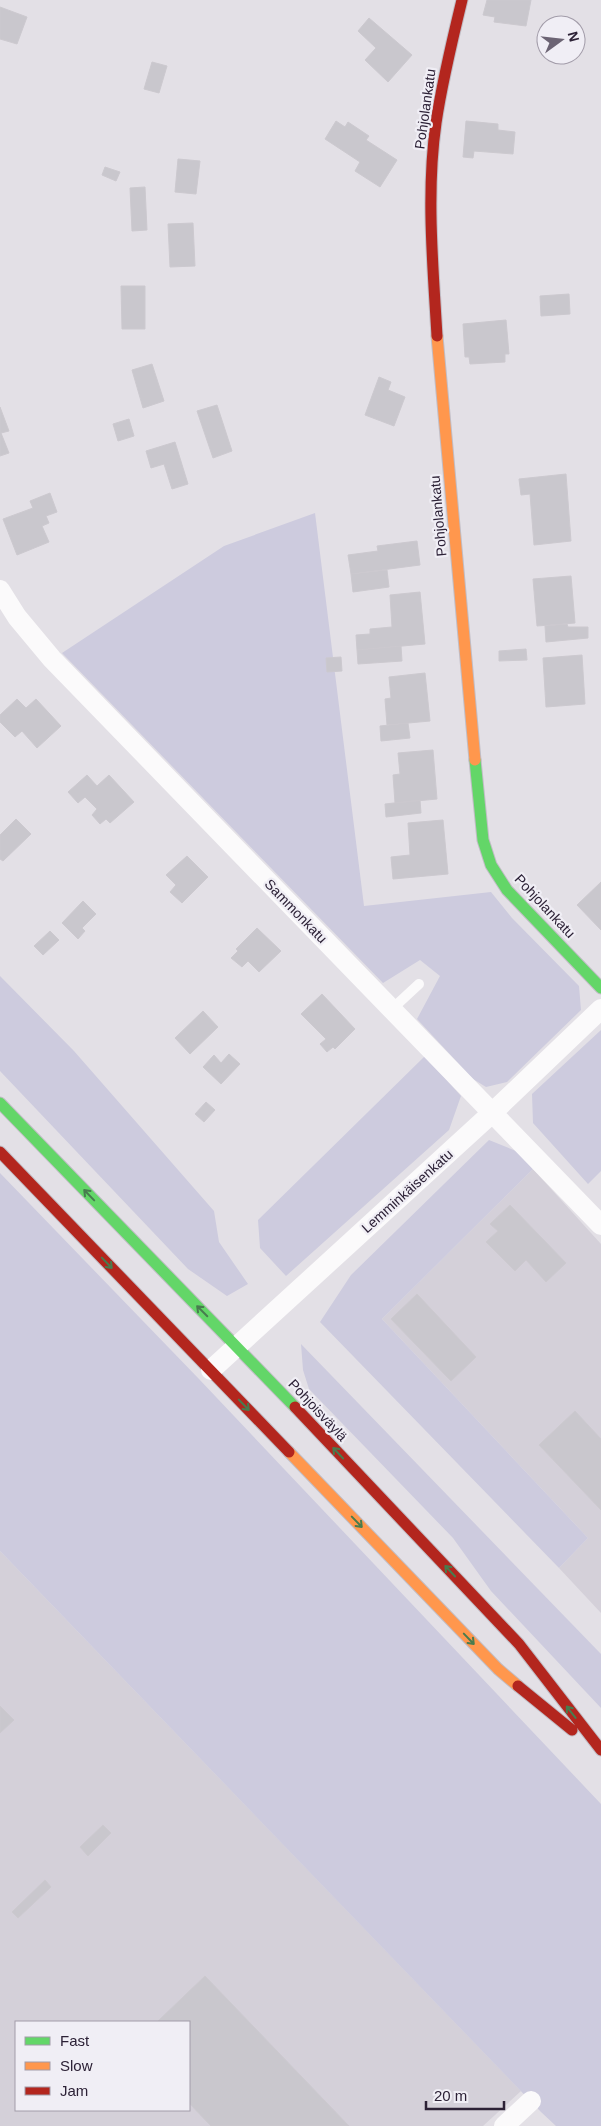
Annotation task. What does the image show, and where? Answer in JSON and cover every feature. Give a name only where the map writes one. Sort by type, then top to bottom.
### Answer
[{"type":"main road","name":"Pohjolankatu","points":[[462,0],[449,53],[436,124],[431,190],[433,270],[441,388],[483,840],[491,865],[507,890],[601,988]]},
{"type":"main road","name":"Pohjoisväylä","points":[[0,1103],[237,1346],[519,1644],[601,1750]]},
{"type":"main road","points":[[0,1152],[498,1669],[601,1754]]},
{"type":"street","name":"Sammonkatu","points":[[0,590],[17,617],[52,659],[601,1225]]},
{"type":"street","name":"Lemminkäisenkatu","points":[[211,1370],[492,1113],[601,1010]]},
{"type":"street","points":[[504,2126],[531,2101]]},
{"type":"lane","points":[[392,1009],[419,984]]},
{"type":"shaded area","points":[[315,513],[364,906],[491,892],[512,918],[579,986],[581,1010],[507,1082],[486,1087],[473,1079],[417,1019],[440,976],[420,960],[383,983],[62,653],[224,546]]},
{"type":"shaded area","points":[[0,976],[74,1051],[214,1211],[219,1242],[248,1284],[227,1296],[188,1269],[0,1071]]},
{"type":"shaded area","points":[[601,1030],[601,1171],[588,1184],[533,1123],[532,1094]]},
{"type":"shaded area","points":[[425,1056],[461,1096],[449,1130],[286,1276],[260,1248],[258,1220]]},
{"type":"shaded area","points":[[489,1140],[516,1151],[533,1169],[382,1319],[588,1538],[559,1568],[320,1322],[351,1275]]},
{"type":"shaded area","points":[[533,1169],[601,1244],[601,1613],[559,1568],[588,1538],[382,1319]]},
{"type":"shaded area","points":[[0,1173],[199,1379],[601,1804],[601,2126],[556,2126],[541,2112],[0,1551]]},
{"type":"shaded area","points":[[301,1344],[601,1654],[601,1708],[491,1591],[453,1538],[309,1389],[303,1370]]},
{"type":"shaded area","points":[[0,1551],[521,2091],[483,2126],[0,2126]]},
{"type":"building","points":[[487,0],[531,0],[526,26],[494,22],[495,17],[483,15]]},
{"type":"building","points":[[0,7],[27,17],[17,44],[0,39]]},
{"type":"building","points":[[369,18],[412,55],[388,82],[365,60],[376,48],[358,31]]},
{"type":"building","points":[[152,62],[167,66],[159,93],[144,89]]},
{"type":"building","points":[[336,121],[345,127],[348,122],[369,136],[366,140],[397,160],[380,187],[355,171],[360,162],[325,139]]},
{"type":"building","points":[[466,121],[498,124],[498,130],[515,132],[513,154],[474,151],[473,158],[463,157]]},
{"type":"building","points":[[178,159],[200,161],[196,194],[175,192]]},
{"type":"building","points":[[105,167],[120,172],[116,181],[102,175]]},
{"type":"building","points":[[145,187],[147,230],[132,231],[130,188]]},
{"type":"building","points":[[193,223],[195,266],[170,267],[168,224]]},
{"type":"building","points":[[121,286],[145,286],[145,329],[122,329]]},
{"type":"building","points":[[569,294],[570,314],[541,316],[540,296]]},
{"type":"building","points":[[506,320],[509,354],[505,354],[505,362],[470,364],[469,357],[465,357],[463,324]]},
{"type":"building","points":[[152,364],[164,401],[143,408],[132,370]]},
{"type":"building","points":[[379,377],[391,382],[388,390],[405,397],[394,426],[365,415]]},
{"type":"building","points":[[217,405],[232,451],[213,458],[197,411]]},
{"type":"building","points":[[0,407],[9,431],[1,433],[9,453],[0,456]]},
{"type":"building","points":[[129,419],[134,436],[118,441],[113,424]]},
{"type":"building","points":[[175,442],[188,484],[172,489],[164,464],[151,468],[146,451]]},
{"type":"building","points":[[566,474],[571,541],[534,545],[530,494],[521,495],[519,479]]},
{"type":"building","points":[[50,493],[57,512],[46,516],[49,523],[42,526],[49,542],[17,555],[3,519],[33,508],[30,501]]},
{"type":"building","points":[[417,541],[420,565],[351,574],[348,555],[378,551],[377,546]]},
{"type":"building","points":[[387,570],[389,587],[353,592],[351,574]]},
{"type":"building","points":[[571,576],[575,623],[537,626],[533,579]]},
{"type":"building","points":[[420,592],[425,644],[357,650],[356,635],[370,634],[370,629],[392,627],[390,595]]},
{"type":"building","points":[[567,624],[568,627],[588,627],[588,638],[546,642],[545,626]]},
{"type":"building","points":[[401,646],[402,661],[358,664],[357,650]]},
{"type":"building","points":[[526,649],[527,660],[499,661],[499,651]]},
{"type":"building","points":[[582,655],[585,704],[546,707],[543,658]]},
{"type":"building","points":[[341,657],[342,671],[327,672],[326,658]]},
{"type":"building","points":[[425,673],[430,721],[387,725],[385,699],[391,698],[389,677]]},
{"type":"building","points":[[17,699],[26,708],[36,699],[61,726],[37,748],[22,731],[15,737],[0,722],[0,715]]},
{"type":"building","points":[[408,723],[410,738],[381,741],[380,726]]},
{"type":"building","points":[[433,750],[437,799],[395,803],[393,775],[400,774],[398,753]]},
{"type":"building","points":[[87,775],[97,786],[109,775],[134,802],[110,823],[106,819],[100,824],[92,815],[97,809],[85,797],[78,803],[68,792]]},
{"type":"building","points":[[420,800],[421,813],[386,817],[385,804]]},
{"type":"building","points":[[16,819],[31,834],[3,861],[0,859],[0,835]]},
{"type":"building","points":[[443,820],[448,874],[393,879],[391,857],[410,855],[408,823]]},
{"type":"building","points":[[187,856],[208,877],[182,903],[170,892],[176,885],[166,875]]},
{"type":"building","points":[[601,882],[601,930],[577,905]]},
{"type":"building","points":[[83,901],[96,914],[82,928],[85,931],[78,939],[62,923]]},
{"type":"building","points":[[257,928],[281,951],[259,972],[248,961],[242,967],[231,958],[238,951],[236,949]]},
{"type":"building","points":[[50,931],[59,940],[43,955],[34,946]]},
{"type":"building","points":[[322,994],[355,1029],[335,1049],[333,1047],[327,1052],[320,1044],[326,1039],[301,1014]]},
{"type":"building","points":[[203,1011],[218,1027],[190,1054],[175,1038]]},
{"type":"building","points":[[229,1054],[240,1064],[221,1084],[203,1067],[214,1055],[221,1063]]},
{"type":"building","points":[[206,1102],[215,1110],[204,1122],[195,1114]]},
{"type":"building","points":[[510,1205],[566,1263],[546,1282],[526,1260],[515,1271],[486,1242],[498,1231],[490,1224]]},
{"type":"building","points":[[417,1294],[476,1357],[451,1381],[391,1319]]},
{"type":"building","points":[[575,1411],[601,1439],[601,1510],[539,1445]]},
{"type":"building","points":[[0,1706],[14,1720],[0,1733]]},
{"type":"building","points":[[103,1825],[111,1833],[88,1856],[80,1847]]},
{"type":"building","points":[[45,1880],[51,1887],[18,1918],[12,1912]]},
{"type":"building","points":[[205,1976],[349,2126],[211,2126],[190,2104],[190,2021],[158,2021]]},
{"type":"traffic: fast","points":[[475,760],[483,840],[491,865],[507,890],[601,988]]},
{"type":"traffic: fast","points":[[0,1103],[295,1407]]},
{"type":"traffic: slow","points":[[437,336],[475,760]]},
{"type":"traffic: slow","points":[[289,1452],[498,1669],[518,1686]]},
{"type":"traffic: jam","points":[[437,336],[431,230],[433,149],[441,92],[462,0]]},
{"type":"traffic: jam","points":[[0,1152],[289,1452]]},
{"type":"traffic: jam","points":[[295,1407],[519,1644],[601,1750]]},
{"type":"traffic: jam","points":[[518,1686],[572,1730]]}]
